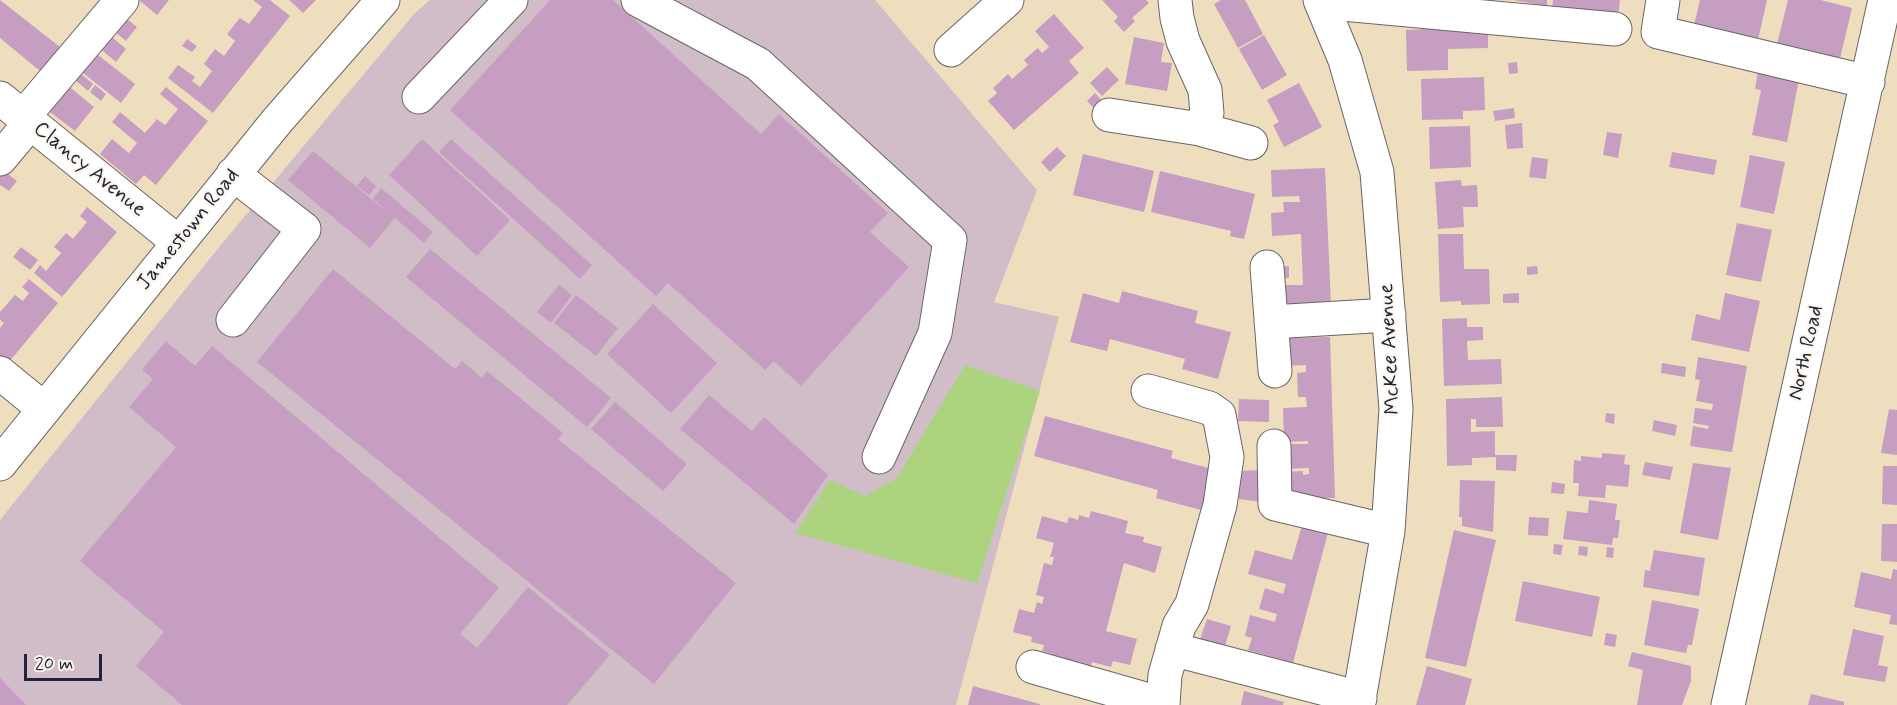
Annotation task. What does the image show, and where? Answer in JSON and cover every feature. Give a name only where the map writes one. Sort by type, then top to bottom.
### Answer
[{"type":"street","points":[[0,159],[18,113],[122,0]]},
{"type":"street","name":"Jamestown Road","points":[[0,464],[233,174],[383,0]]},
{"type":"street","points":[[419,97],[511,0]]},
{"type":"street","points":[[638,0],[758,64],[950,240],[935,333],[879,457]]},
{"type":"street","points":[[951,50],[1007,0]]},
{"type":"street","points":[[1175,0],[1183,40],[1205,90],[1207,113],[1200,129]]},
{"type":"street","points":[[1663,0],[1658,32],[1868,82]]},
{"type":"street","name":"North Road","points":[[1728,705],[1885,0]]},
{"type":"street","points":[[1321,1],[1615,29]]},
{"type":"street","name":"McKee Avenue","points":[[1321,1],[1345,60],[1377,172],[1396,410],[1388,531],[1359,702]]},
{"type":"street","name":"Clancy Avenue","points":[[18,113],[178,242]]},
{"type":"street","points":[[1109,115],[1200,129],[1251,143]]},
{"type":"street","points":[[233,174],[304,229],[233,320]]},
{"type":"street","points":[[1267,267],[1275,371]]},
{"type":"street","points":[[1272,322],[1389,315]]},
{"type":"street","points":[[0,373],[44,409]]},
{"type":"street","points":[[1032,668],[1163,705],[1165,675],[1179,626],[1196,593],[1220,505],[1227,457],[1219,415],[1209,408],[1148,391]]},
{"type":"street","points":[[1274,446],[1275,504],[1388,531]]},
{"type":"street","points":[[1173,649],[1359,702]]},
{"type":"shaded area","points":[[430,0],[671,0],[673,3],[678,0],[875,0],[1037,190],[994,302],[1059,317],[956,705],[0,705],[0,520],[220,246],[414,14]]},
{"type":"green space","points":[[965,365],[1040,391],[977,583],[795,533],[830,480],[865,496],[897,478]]},
{"type":"building","points":[[0,0],[60,47],[40,71],[0,38]]},
{"type":"building","points":[[139,0],[169,0],[157,15]]},
{"type":"building","points":[[253,0],[270,0],[290,16],[213,113],[168,78],[178,65],[195,77],[192,81],[200,87],[212,71],[204,64],[215,49],[224,56],[235,41],[227,34],[240,18],[249,24],[262,7]]},
{"type":"building","points":[[289,0],[316,0],[303,13]]},
{"type":"building","points":[[550,0],[613,0],[761,134],[779,114],[888,213],[870,232],[909,267],[801,386],[774,361],[765,370],[668,283],[656,296],[450,110]]},
{"type":"building","points":[[1102,0],[1146,0],[1149,3],[1132,18],[1135,21],[1124,32],[1114,21],[1118,17]]},
{"type":"building","points":[[1221,0],[1245,0],[1263,34],[1238,48],[1214,4]]},
{"type":"building","points":[[1513,0],[1547,0],[1547,6]]},
{"type":"building","points":[[1553,0],[1620,0],[1618,17],[1552,8]]},
{"type":"building","points":[[1700,0],[1767,0],[1758,40],[1694,25]]},
{"type":"building","points":[[1788,0],[1821,0],[1852,8],[1839,63],[1776,48]]},
{"type":"building","points":[[121,14],[137,27],[126,41],[110,28]]},
{"type":"building","points":[[1054,14],[1084,48],[1069,61],[1079,73],[1014,130],[988,101],[997,93],[993,88],[1008,74],[1012,79],[1028,65],[1024,60],[1032,53],[1038,48],[1042,53],[1049,47],[1035,31]]},
{"type":"building","points":[[1488,26],[1488,48],[1448,49],[1448,70],[1407,71],[1406,30]]},
{"type":"building","points":[[107,33],[126,49],[116,62],[97,46]]},
{"type":"building","points":[[1264,35],[1287,75],[1262,90],[1239,49]]},
{"type":"building","points":[[1134,37],[1164,43],[1161,62],[1172,63],[1167,91],[1125,84]]},
{"type":"building","points":[[187,39],[197,46],[192,52],[182,46]]},
{"type":"building","points":[[93,51],[135,84],[121,103],[78,69]]},
{"type":"building","points":[[1517,62],[1518,73],[1509,74],[1508,63]]},
{"type":"building","points":[[1107,67],[1119,80],[1102,96],[1090,83]]},
{"type":"building","points":[[1758,71],[1799,79],[1787,142],[1752,135],[1761,90],[1755,89]]},
{"type":"building","points":[[79,72],[93,84],[88,91],[74,79]]},
{"type":"building","points":[[1484,77],[1485,110],[1463,111],[1463,119],[1422,120],[1421,79]]},
{"type":"building","points":[[1299,83],[1322,127],[1284,147],[1273,125],[1279,122],[1267,100]]},
{"type":"building","points":[[66,84],[94,107],[75,131],[46,109]]},
{"type":"building","points":[[95,85],[106,94],[101,101],[90,92]]},
{"type":"building","points":[[166,87],[208,121],[156,185],[144,175],[136,184],[100,154],[112,139],[129,153],[137,143],[112,122],[120,112],[145,133],[157,119],[165,125],[178,109],[160,94]]},
{"type":"building","points":[[1095,93],[1104,103],[1096,110],[1087,101]]},
{"type":"building","points":[[1514,108],[1515,118],[1495,121],[1493,111]]},
{"type":"building","points":[[1522,123],[1523,148],[1507,149],[1505,125]]},
{"type":"building","points":[[1470,126],[1471,167],[1430,169],[1429,127]]},
{"type":"building","points":[[1607,132],[1622,134],[1618,158],[1603,155]]},
{"type":"building","points":[[422,139],[510,220],[477,256],[389,175]]},
{"type":"building","points":[[451,139],[592,265],[580,279],[439,152]]},
{"type":"building","points":[[1057,147],[1066,156],[1050,172],[1041,162]]},
{"type":"building","points":[[313,151],[392,216],[373,199],[381,188],[433,232],[424,243],[395,218],[370,248],[288,180]]},
{"type":"building","points":[[1672,152],[1717,160],[1714,175],[1669,167]]},
{"type":"building","points":[[1083,154],[1154,171],[1144,212],[1073,195]]},
{"type":"building","points":[[1750,155],[1785,162],[1774,214],[1740,207]]},
{"type":"building","points":[[1532,157],[1548,159],[1546,179],[1529,177]]},
{"type":"building","points":[[0,168],[17,181],[9,191],[0,185]]},
{"type":"building","points":[[1325,168],[1331,304],[1278,311],[1277,285],[1303,285],[1301,234],[1272,236],[1271,213],[1284,212],[1283,202],[1300,202],[1299,196],[1272,197],[1271,170]]},
{"type":"building","points":[[1160,171],[1255,194],[1244,239],[1230,236],[1231,231],[1151,212]]},
{"type":"building","points":[[365,176],[376,186],[369,195],[357,186]]},
{"type":"building","points":[[1461,180],[1462,186],[1477,185],[1478,207],[1463,207],[1464,227],[1438,229],[1435,182]]},
{"type":"building","points":[[87,207],[117,232],[62,297],[34,273],[40,265],[46,271],[61,253],[54,247],[66,233],[73,239],[87,222],[80,216]]},
{"type":"building","points":[[1737,223],[1772,230],[1761,282],[1726,275]]},
{"type":"building","points":[[1438,234],[1463,234],[1464,269],[1489,269],[1490,304],[1461,305],[1461,301],[1440,302]]},
{"type":"building","points":[[21,247],[38,260],[30,270],[13,257]]},
{"type":"building","points":[[430,249],[611,398],[587,427],[406,277]]},
{"type":"building","points":[[1289,266],[1289,278],[1276,278],[1275,267]]},
{"type":"building","points":[[1537,266],[1538,274],[1527,275],[1527,267]]},
{"type":"building","points":[[333,269],[455,369],[462,361],[482,378],[487,371],[563,433],[558,439],[736,583],[654,684],[257,362]]},
{"type":"building","points":[[29,279],[58,303],[4,368],[0,365],[0,328],[4,323],[0,320],[0,312],[15,295],[23,301],[29,293],[22,287]]},
{"type":"building","points":[[559,285],[572,295],[551,323],[537,312]]},
{"type":"building","points":[[1122,291],[1198,311],[1195,323],[1231,332],[1218,379],[1182,369],[1185,359],[1110,339],[1107,351],[1070,342],[1083,293],[1119,303]]},
{"type":"building","points":[[1519,293],[1519,303],[1503,303],[1503,294]]},
{"type":"building","points":[[1725,293],[1760,301],[1749,352],[1691,340],[1696,314],[1720,320]]},
{"type":"building","points":[[576,295],[618,328],[596,356],[554,323]]},
{"type":"building","points":[[653,304],[717,363],[671,413],[607,354]]},
{"type":"building","points":[[1467,318],[1467,327],[1483,327],[1483,340],[1467,341],[1468,360],[1501,359],[1502,384],[1444,386],[1442,319]]},
{"type":"building","points":[[1330,337],[1335,498],[1297,498],[1285,495],[1284,472],[1303,471],[1303,475],[1309,474],[1309,468],[1284,469],[1283,444],[1308,444],[1308,441],[1284,442],[1283,408],[1307,407],[1306,397],[1298,397],[1297,373],[1306,372],[1306,365],[1283,366],[1282,338]]},
{"type":"building","points":[[166,341],[195,366],[212,346],[499,588],[460,634],[477,648],[528,587],[610,655],[567,705],[182,705],[136,666],[164,632],[80,561],[176,447],[129,407],[153,379],[142,370]]},
{"type":"building","points":[[1698,357],[1747,366],[1732,452],[1690,446],[1693,426],[1708,429],[1709,426],[1693,423],[1695,408],[1712,410],[1713,404],[1696,401],[1700,380],[1695,379]]},
{"type":"building","points":[[1662,363],[1686,367],[1685,377],[1661,373]]},
{"type":"building","points":[[709,395],[752,431],[764,417],[828,475],[794,524],[680,429]]},
{"type":"building","points":[[1502,397],[1503,427],[1476,427],[1476,419],[1471,419],[1471,432],[1495,431],[1495,455],[1517,455],[1516,471],[1496,470],[1496,457],[1472,458],[1472,465],[1447,466],[1446,399]]},
{"type":"building","points":[[1239,399],[1269,400],[1269,422],[1238,421]]},
{"type":"building","points":[[615,402],[687,464],[663,491],[591,429]]},
{"type":"building","points":[[1889,409],[1897,410],[1897,455],[1881,453]]},
{"type":"building","points":[[1606,413],[1615,414],[1614,424],[1605,422]]},
{"type":"building","points":[[1045,416],[1173,451],[1171,458],[1212,469],[1201,510],[1156,498],[1158,490],[1034,456]]},
{"type":"building","points":[[1654,420],[1677,425],[1675,436],[1652,431]]},
{"type":"building","points":[[1602,453],[1625,455],[1624,464],[1630,465],[1628,487],[1606,485],[1605,498],[1578,496],[1579,483],[1573,483],[1574,460],[1581,461],[1581,456],[1602,458]]},
{"type":"building","points":[[1645,462],[1673,467],[1670,480],[1642,475]]},
{"type":"building","points":[[1693,463],[1731,468],[1718,540],[1680,533]]},
{"type":"building","points":[[1883,466],[1897,466],[1897,505],[1882,504]]},
{"type":"building","points":[[1261,470],[1261,502],[1239,499],[1239,471]]},
{"type":"building","points":[[1460,480],[1495,481],[1493,532],[1462,526],[1462,517],[1459,517]]},
{"type":"building","points":[[1552,482],[1565,484],[1564,494],[1551,493]]},
{"type":"building","points":[[1589,500],[1617,504],[1615,520],[1620,520],[1618,538],[1613,538],[1612,545],[1563,539],[1567,511],[1588,513]]},
{"type":"building","points":[[1091,511],[1128,521],[1125,533],[1144,537],[1143,542],[1162,547],[1155,573],[1124,563],[1106,631],[1137,639],[1130,665],[1113,661],[1111,667],[1092,662],[1090,671],[1050,660],[1052,654],[1042,651],[1044,645],[1031,642],[1032,637],[1013,632],[1019,609],[1034,613],[1037,602],[1042,604],[1044,597],[1036,595],[1044,563],[1052,565],[1054,557],[1050,557],[1054,543],[1036,538],[1042,516],[1067,523],[1069,517],[1078,520],[1079,515],[1089,518]]},
{"type":"building","points":[[1529,517],[1549,518],[1548,536],[1528,535]]},
{"type":"building","points":[[1303,522],[1329,529],[1293,663],[1248,650],[1252,638],[1245,636],[1250,615],[1275,622],[1277,614],[1259,609],[1265,588],[1283,594],[1286,584],[1248,574],[1255,550],[1292,560]]},
{"type":"building","points":[[1882,524],[1897,524],[1897,562],[1881,561]]},
{"type":"building","points":[[1454,530],[1496,540],[1466,667],[1425,658]]},
{"type":"building","points":[[1554,544],[1563,545],[1561,555],[1553,554]]},
{"type":"building","points":[[1579,546],[1588,547],[1587,556],[1578,555]]},
{"type":"building","points":[[1607,547],[1614,548],[1613,558],[1606,557]]},
{"type":"building","points":[[1654,550],[1705,558],[1699,596],[1643,587],[1645,570],[1650,571]]},
{"type":"building","points":[[1893,569],[1897,570],[1897,625],[1889,624],[1891,615],[1854,607],[1861,572],[1891,579]]},
{"type":"building","points":[[1523,581],[1600,597],[1592,637],[1515,621]]},
{"type":"building","points":[[1652,600],[1699,609],[1692,645],[1688,645],[1686,653],[1644,645]]},
{"type":"building","points":[[1207,619],[1231,626],[1225,646],[1200,639]]},
{"type":"building","points":[[1853,629],[1884,636],[1878,665],[1888,667],[1885,682],[1843,675]]},
{"type":"building","points":[[1606,633],[1617,635],[1615,647],[1604,645]]},
{"type":"building","points":[[1632,652],[1691,666],[1691,681],[1682,705],[1637,705],[1643,670],[1628,666]]},
{"type":"building","points":[[1427,666],[1472,679],[1465,705],[1416,705]]},
{"type":"building","points":[[0,678],[26,705],[0,705]]},
{"type":"building","points":[[973,686],[1040,704],[1040,705],[968,705]]},
{"type":"building","points":[[1244,691],[1284,702],[1283,705],[1241,705]]},
{"type":"building","points":[[1811,694],[1844,702],[1844,705],[1808,705]]}]
